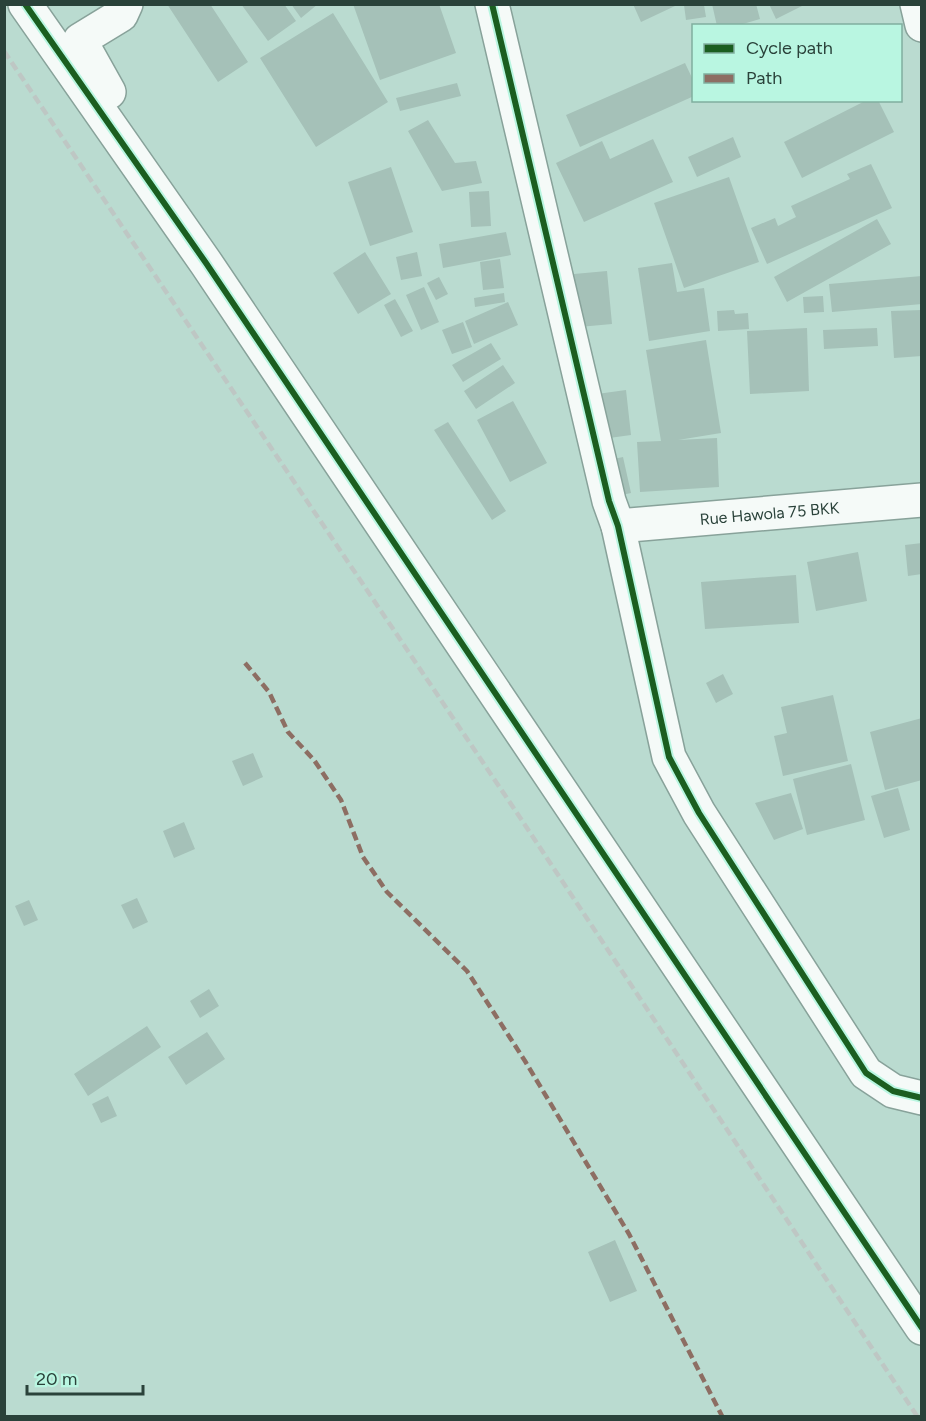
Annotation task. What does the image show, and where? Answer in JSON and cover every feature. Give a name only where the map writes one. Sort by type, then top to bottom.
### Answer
[{"type":"street","points":[[26,4],[180,227],[921,1328]]},
{"type":"street","points":[[492,4],[609,501],[618,526],[669,757],[689,794],[866,1073],[892,1091],[921,1098]]},
{"type":"street","points":[[917,4],[921,25]]},
{"type":"street","points":[[123,10],[80,40],[180,227]]},
{"type":"street","name":"Rue Hawola 75 BKK","points":[[618,526],[921,500]]},
{"type":"building","points":[[167,4],[210,4],[248,62],[218,82]]},
{"type":"building","points":[[241,4],[284,4],[296,21],[268,41]]},
{"type":"building","points":[[291,4],[318,4],[301,18]]},
{"type":"building","points":[[353,4],[439,4],[456,53],[380,80]]},
{"type":"building","points":[[633,4],[675,4],[675,6],[641,22]]},
{"type":"building","points":[[712,4],[756,4],[760,19],[743,24],[717,24]]},
{"type":"building","points":[[769,4],[806,4],[776,19]]},
{"type":"building","points":[[684,5],[704,5],[706,17],[686,20]]},
{"type":"building","points":[[333,13],[388,102],[316,147],[260,58]]},
{"type":"building","points":[[685,63],[692,78],[692,97],[580,147],[566,115]]},
{"type":"building","points":[[457,83],[461,96],[400,111],[396,98]]},
{"type":"building","points":[[863,102],[879,102],[894,132],[802,178],[784,142]]},
{"type":"building","points":[[428,120],[455,163],[476,161],[482,183],[442,191],[408,131]]},
{"type":"building","points":[[733,137],[741,157],[697,177],[688,157]]},
{"type":"building","points":[[653,139],[673,182],[584,222],[556,163],[602,141],[610,159]]},
{"type":"building","points":[[871,164],[892,208],[767,264],[751,228],[775,218],[778,226],[796,217],[791,206],[850,179],[847,174]]},
{"type":"building","points":[[391,167],[413,232],[370,246],[348,182]]},
{"type":"building","points":[[729,177],[759,262],[684,288],[654,203]]},
{"type":"building","points":[[489,191],[491,226],[471,227],[469,192]]},
{"type":"building","points":[[877,219],[891,244],[787,302],[774,277]]},
{"type":"building","points":[[506,232],[511,255],[443,268],[439,244]]},
{"type":"building","points":[[365,252],[391,294],[358,314],[333,273]]},
{"type":"building","points":[[417,252],[422,276],[401,280],[396,257]]},
{"type":"building","points":[[500,259],[504,288],[483,290],[480,262]]},
{"type":"building","points":[[672,263],[677,292],[704,288],[710,331],[649,341],[638,268]]},
{"type":"building","points":[[607,271],[612,324],[579,327],[574,274]]},
{"type":"building","points":[[922,276],[922,304],[832,312],[829,284]]},
{"type":"building","points":[[439,277],[448,294],[436,300],[427,283]]},
{"type":"building","points":[[424,287],[439,322],[421,330],[406,295]]},
{"type":"building","points":[[504,293],[505,302],[475,307],[474,298]]},
{"type":"building","points":[[823,296],[824,312],[804,313],[803,297]]},
{"type":"building","points":[[395,299],[413,331],[401,337],[384,305]]},
{"type":"building","points":[[508,302],[518,325],[474,344],[465,321]]},
{"type":"building","points":[[734,310],[735,314],[748,313],[749,329],[718,331],[717,311]]},
{"type":"building","points":[[922,310],[922,356],[894,358],[891,311]]},
{"type":"building","points":[[463,322],[472,347],[452,354],[442,330]]},
{"type":"building","points":[[807,328],[809,391],[750,394],[747,331]]},
{"type":"building","points":[[877,328],[878,346],[824,349],[823,330]]},
{"type":"building","points":[[706,340],[721,433],[678,440],[717,438],[719,487],[640,492],[637,442],[661,441],[646,350]]},
{"type":"building","points":[[491,343],[501,359],[463,382],[452,365]]},
{"type":"building","points":[[503,365],[515,383],[476,409],[464,391]]},
{"type":"building","points":[[626,390],[631,435],[602,439],[597,394]]},
{"type":"building","points":[[513,401],[547,463],[510,482],[477,420]]},
{"type":"building","points":[[448,422],[506,511],[492,520],[434,430]]},
{"type":"building","points":[[623,457],[631,493],[617,496],[609,460]]},
{"type":"building","points":[[922,543],[922,574],[908,576],[905,545]]},
{"type":"building","points":[[858,552],[867,601],[816,611],[807,562]]},
{"type":"building","points":[[796,575],[799,623],[705,629],[701,582]]},
{"type":"building","points":[[723,674],[733,694],[716,703],[706,683]]},
{"type":"building","points":[[833,695],[848,761],[783,776],[774,736],[787,733],[781,707]]},
{"type":"building","points":[[922,718],[922,780],[885,790],[870,732]]},
{"type":"building","points":[[253,753],[263,777],[243,786],[232,761]]},
{"type":"building","points":[[851,764],[865,820],[807,835],[793,779]]},
{"type":"building","points":[[898,788],[910,830],[884,838],[871,796]]},
{"type":"building","points":[[791,793],[803,829],[774,840],[755,803]]},
{"type":"building","points":[[184,822],[195,849],[174,858],[163,831]]},
{"type":"building","points":[[137,898],[148,922],[133,929],[121,905]]},
{"type":"building","points":[[29,900],[38,920],[24,926],[15,906]]},
{"type":"building","points":[[209,989],[219,1006],[200,1018],[190,1001]]},
{"type":"building","points":[[147,1026],[161,1047],[88,1096],[74,1074]]},
{"type":"building","points":[[207,1032],[225,1059],[186,1085],[168,1057]]},
{"type":"building","points":[[108,1096],[117,1116],[101,1123],[92,1104]]},
{"type":"building","points":[[615,1240],[637,1291],[610,1302],[588,1252]]},
{"type":"railway","points":[[4,51],[519,816],[917,1416]]},
{"type":"marked path","points":[[245,663],[269,692],[288,732],[314,760],[341,800],[363,857],[387,892],[467,971],[525,1061],[629,1234],[722,1416]]},
{"type":"cycle path","points":[[25,4],[206,263],[922,1328]]},
{"type":"cycle path","points":[[492,4],[609,501],[618,526],[669,757],[699,813],[866,1073],[893,1091],[922,1098]]}]
